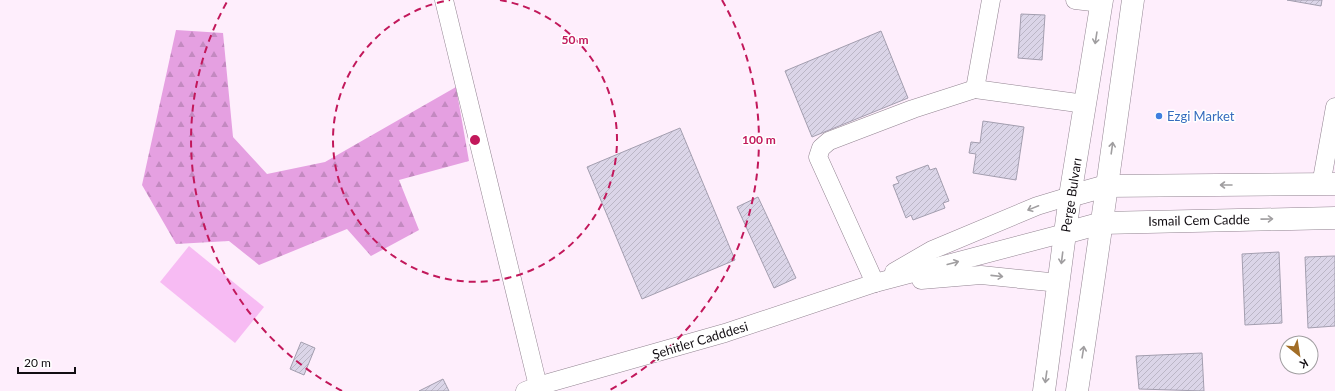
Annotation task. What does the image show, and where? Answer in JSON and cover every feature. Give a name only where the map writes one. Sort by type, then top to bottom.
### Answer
[{"type":"main road","points":[[1077,391],[1133,0]]},
{"type":"main road","name":"Perge Bulvarı","points":[[1044,391],[1070,196],[1102,2]]},
{"type":"main road","points":[[1070,196],[1106,186],[1328,184]]},
{"type":"main road","name":"Ismail Cem Cadde","points":[[1065,233],[1102,223],[1335,218]]},
{"type":"street","points":[[444,0],[531,388]]},
{"type":"street","points":[[975,89],[991,0]]},
{"type":"street","points":[[1075,0],[1102,2]]},
{"type":"street","points":[[875,284],[818,157],[821,148],[828,141],[913,109],[975,89],[1085,104]]},
{"type":"street","points":[[1328,184],[1335,107]]},
{"type":"street","points":[[875,284],[932,250],[1037,206],[1070,196]]},
{"type":"street","points":[[875,284],[1065,233]]},
{"type":"street","points":[[875,284],[981,275],[1059,283]]},
{"type":"street","name":"Şehitler Cadddesi","points":[[531,388],[725,333],[875,284]]},
{"type":"green space","points":[[176,30],[223,33],[233,137],[267,174],[325,162],[456,87],[469,161],[399,180],[419,230],[371,256],[347,229],[259,265],[229,241],[176,244],[142,185]]},
{"type":"shaded area","points":[[189,246],[264,307],[235,343],[160,282]]},
{"type":"building","points":[[1287,0],[1322,0],[1321,6]]},
{"type":"building","points":[[1021,14],[1045,15],[1042,60],[1018,58]]},
{"type":"building","points":[[881,31],[908,98],[812,137],[785,71]]},
{"type":"building","points":[[983,121],[1024,127],[1016,180],[973,173],[976,154],[969,153],[971,142],[980,143]]},
{"type":"building","points":[[680,128],[735,260],[642,299],[587,167]]},
{"type":"building","points":[[928,165],[930,170],[936,168],[949,201],[943,203],[945,208],[913,220],[911,215],[906,218],[893,185],[899,183],[896,177]]},
{"type":"building","points":[[758,197],[796,278],[774,288],[737,207]]},
{"type":"building","points":[[1279,252],[1282,323],[1245,325],[1242,254]]},
{"type":"building","points":[[1335,256],[1335,326],[1308,328],[1305,257]]},
{"type":"building","points":[[301,342],[315,348],[304,375],[290,369]]},
{"type":"building","points":[[1202,353],[1204,391],[1139,389],[1136,356]]},
{"type":"building","points":[[443,379],[449,391],[419,391]]},
{"type":"place","name":"Ezgi Market","points":[[1159,116]]}]
